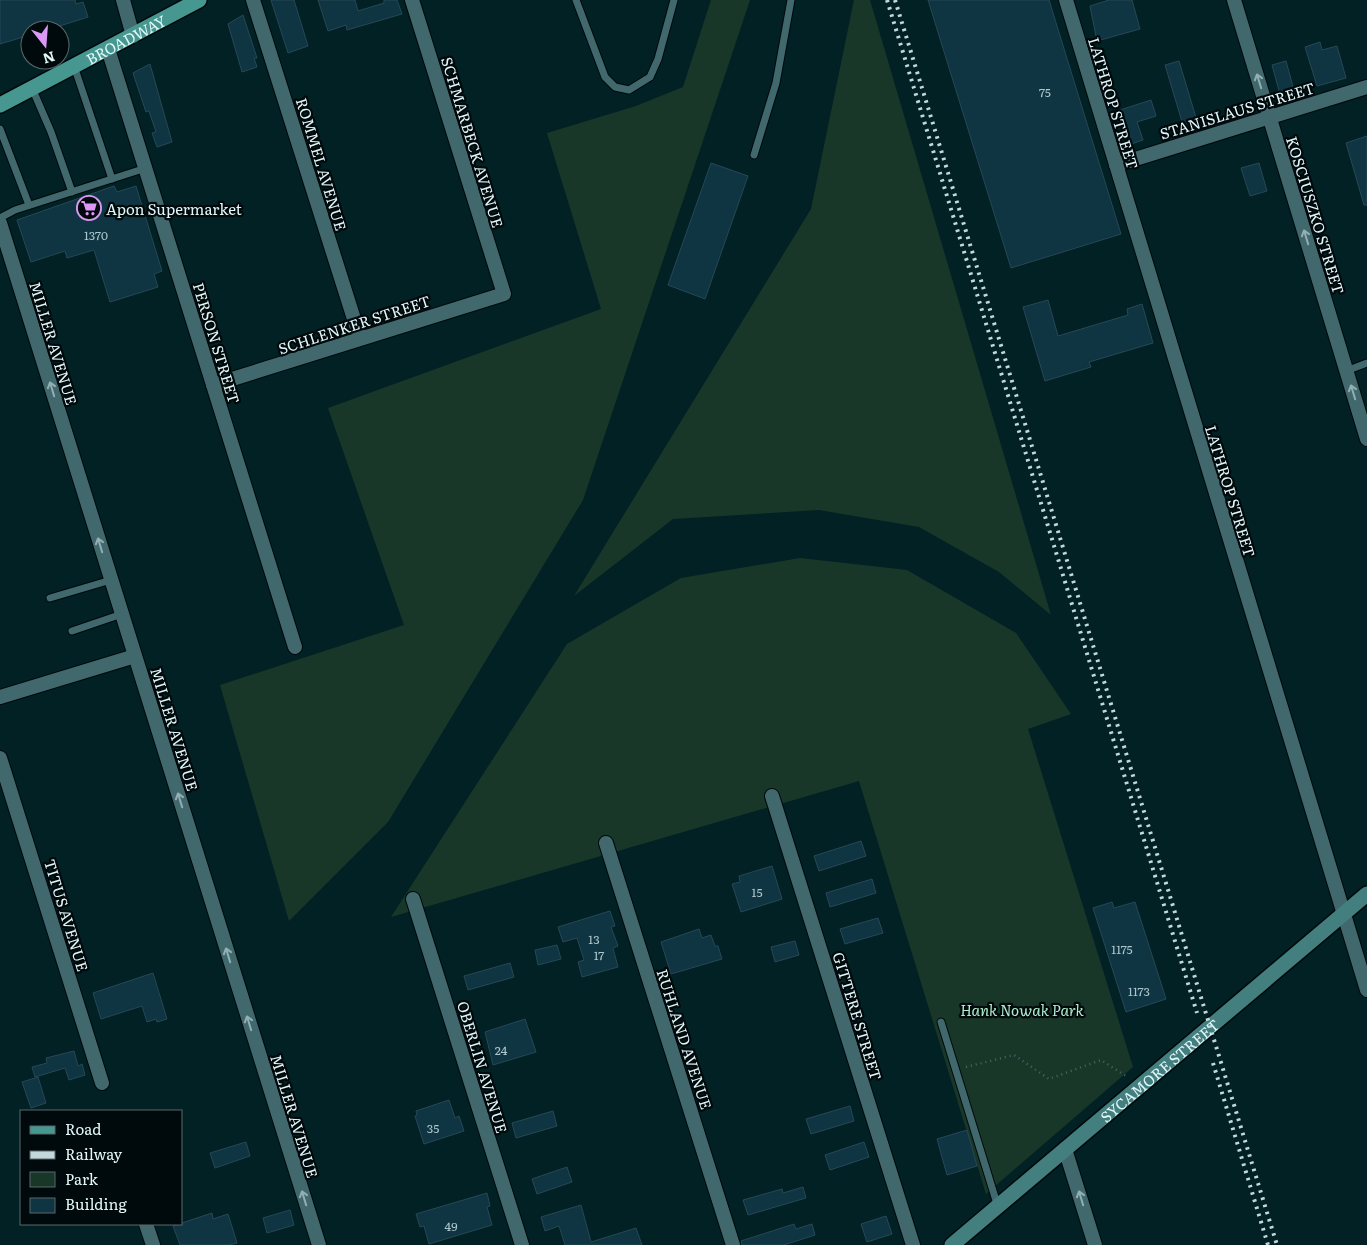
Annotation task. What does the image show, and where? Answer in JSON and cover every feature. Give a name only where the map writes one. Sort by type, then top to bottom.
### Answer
[{"type":"main road","name":"BROADWAY","points":[[0,105],[199,0]]},
{"type":"street","points":[[123,0],[133,36]]},
{"type":"street","name":"ROMMEL AVENUE","points":[[254,0],[360,338]]},
{"type":"street","name":"SCHMARBECK AVENUE","points":[[412,0],[504,294]]},
{"type":"street","name":"LATHROP STREET","points":[[1066,0],[1367,990]]},
{"type":"street","name":"KOSCIUSZKO STREET","points":[[1234,0],[1367,439]]},
{"type":"street","name":"PERSON STREET","points":[[108,49],[295,647]]},
{"type":"street","name":"STANISLAUS STREET","points":[[1116,165],[1367,87]]},
{"type":"street","name":"MILLER AVENUE","points":[[0,223],[319,1245]]},
{"type":"street","name":"SCHLENKER STREET","points":[[214,385],[504,294]]},
{"type":"street","points":[[0,697],[135,656]]},
{"type":"street","name":"TITUS AVENUE","points":[[0,758],[102,1083]]},
{"type":"street","name":"GITTERE STREET","points":[[772,796],[913,1245]]},
{"type":"street","name":"RUHLAND AVENUE","points":[[606,843],[733,1245]]},
{"type":"street","name":"SYCAMORE STREET","points":[[952,1245],[1367,894]]},
{"type":"street","name":"OBERLIN AVENUE","points":[[413,898],[522,1245]]},
{"type":"street","points":[[1065,1149],[1095,1245]]},
{"type":"street","points":[[146,1225],[153,1245]]},
{"type":"lane","points":[[576,0],[605,77],[615,86],[629,90],[650,77],[658,59],[674,0]]},
{"type":"lane","points":[[754,156],[776,83],[791,0]]},
{"type":"lane","points":[[74,66],[112,179]]},
{"type":"lane","points":[[32,88],[51,132],[72,192]]},
{"type":"lane","points":[[0,129],[29,205]]},
{"type":"lane","points":[[0,218],[29,205],[146,168]]},
{"type":"lane","points":[[1346,371],[1367,363]]},
{"type":"lane","points":[[50,598],[111,580]]},
{"type":"lane","points":[[72,631],[122,614]]},
{"type":"lane","points":[[941,1022],[998,1207]]},
{"type":"path","points":[[956,1071],[1014,1055],[1049,1079],[1101,1060],[1126,1076]]},
{"type":"green space","points":[[711,0],[750,0],[583,500],[388,822],[289,921],[220,685],[404,625],[328,408],[601,309],[547,133],[636,106],[683,87]]},
{"type":"green space","points":[[854,0],[870,0],[1051,615],[999,572],[919,527],[819,510],[673,519],[574,596],[811,209]]},
{"type":"green space","name":"Hank Nowak Park","points":[[800,558],[907,570],[1016,633],[1071,714],[1028,729],[1133,1067],[986,1194],[859,781],[391,917],[567,644],[681,578]]},
{"type":"building","points":[[0,0],[75,0],[76,4],[83,2],[88,17],[70,23],[70,20],[20,20],[20,38],[0,44]]},
{"type":"building","points":[[271,0],[294,0],[308,46],[288,53]]},
{"type":"building","points":[[318,0],[355,0],[358,11],[384,3],[384,0],[397,0],[402,14],[347,30],[346,25],[328,31]]},
{"type":"building","points":[[928,0],[1049,0],[1121,234],[1011,268]]},
{"type":"building","points":[[1109,0],[1132,0],[1140,29],[1097,41],[1090,6]]},
{"type":"building","points":[[243,15],[257,58],[254,58],[257,67],[242,72],[228,24]]},
{"type":"building","points":[[1320,42],[1322,50],[1337,46],[1346,78],[1317,86],[1305,47]]},
{"type":"building","points":[[1179,61],[1197,121],[1183,125],[1165,65]]},
{"type":"building","points":[[1286,61],[1295,94],[1281,98],[1272,65]]},
{"type":"building","points":[[150,64],[172,142],[157,147],[152,133],[156,132],[149,111],[146,112],[133,73]]},
{"type":"building","points":[[1151,100],[1156,116],[1137,122],[1143,140],[1128,145],[1117,111]]},
{"type":"building","points":[[1367,136],[1367,205],[1364,205],[1346,143]]},
{"type":"building","points":[[711,163],[748,176],[705,299],[668,285]]},
{"type":"building","points":[[1259,163],[1267,191],[1250,196],[1241,168]]},
{"type":"building","points":[[114,186],[117,192],[136,186],[162,271],[154,274],[158,287],[110,302],[94,250],[67,258],[65,251],[31,262],[17,220]]},
{"type":"building","points":[[1048,300],[1058,336],[1128,315],[1127,309],[1142,304],[1153,343],[1089,362],[1091,367],[1045,381],[1023,307]]},
{"type":"building","points":[[861,841],[866,856],[819,871],[814,856]]},
{"type":"building","points":[[772,866],[782,899],[741,912],[732,884],[740,882],[739,876]]},
{"type":"building","points":[[872,879],[876,893],[830,907],[826,893]]},
{"type":"building","points":[[1112,902],[1114,908],[1135,902],[1166,999],[1126,1012],[1093,908]]},
{"type":"building","points":[[610,911],[615,926],[611,927],[618,946],[613,948],[618,967],[582,977],[578,962],[584,960],[577,938],[563,942],[558,927]]},
{"type":"building","points":[[878,918],[883,933],[845,944],[840,929]]},
{"type":"building","points":[[699,929],[702,938],[711,935],[715,946],[718,946],[722,959],[671,974],[661,942]]},
{"type":"building","points":[[795,941],[799,955],[775,962],[771,947]]},
{"type":"building","points":[[557,945],[561,959],[538,965],[535,950]]},
{"type":"building","points":[[510,963],[514,977],[468,990],[464,976]]},
{"type":"building","points":[[153,973],[167,1019],[157,1022],[156,1019],[147,1022],[142,1006],[101,1019],[93,993]]},
{"type":"building","points":[[525,1019],[536,1052],[493,1065],[485,1032]]},
{"type":"building","points":[[74,1051],[78,1066],[82,1064],[85,1075],[69,1080],[65,1068],[35,1077],[32,1067],[47,1063],[46,1058]]},
{"type":"building","points":[[38,1077],[46,1103],[31,1108],[22,1082]]},
{"type":"building","points":[[449,1100],[455,1118],[459,1116],[464,1131],[424,1144],[415,1116],[417,1115],[416,1111]]},
{"type":"building","points":[[850,1106],[854,1121],[811,1134],[806,1119]]},
{"type":"building","points":[[553,1111],[557,1126],[516,1138],[512,1123]]},
{"type":"building","points":[[967,1130],[977,1166],[947,1175],[937,1139]]},
{"type":"building","points":[[246,1142],[250,1156],[215,1168],[210,1153]]},
{"type":"building","points":[[864,1142],[869,1157],[830,1170],[825,1155]]},
{"type":"building","points":[[567,1167],[572,1182],[537,1194],[532,1179]]},
{"type":"building","points":[[803,1187],[806,1198],[748,1215],[743,1200],[782,1189],[783,1193]]},
{"type":"building","points":[[487,1193],[490,1206],[487,1207],[492,1225],[429,1244],[424,1226],[420,1227],[416,1214]]},
{"type":"building","points":[[581,1205],[591,1242],[636,1228],[642,1245],[565,1245],[559,1226],[545,1231],[541,1217]]},
{"type":"building","points":[[290,1210],[294,1225],[267,1233],[263,1218]]},
{"type":"building","points":[[212,1213],[213,1219],[228,1214],[237,1243],[229,1245],[180,1245],[173,1226],[182,1225],[182,1223]]},
{"type":"building","points":[[886,1216],[892,1234],[867,1242],[861,1224]]},
{"type":"building","points":[[794,1224],[796,1229],[812,1224],[815,1235],[784,1245],[742,1245],[741,1241]]},
{"type":"railway","points":[[887,0],[1197,1013]]},
{"type":"railway","points":[[895,0],[1277,1245]]},
{"type":"railway","points":[[1213,1063],[1268,1245]]},
{"type":"place","name":"Apon Supermarket","points":[[89,208]]}]
